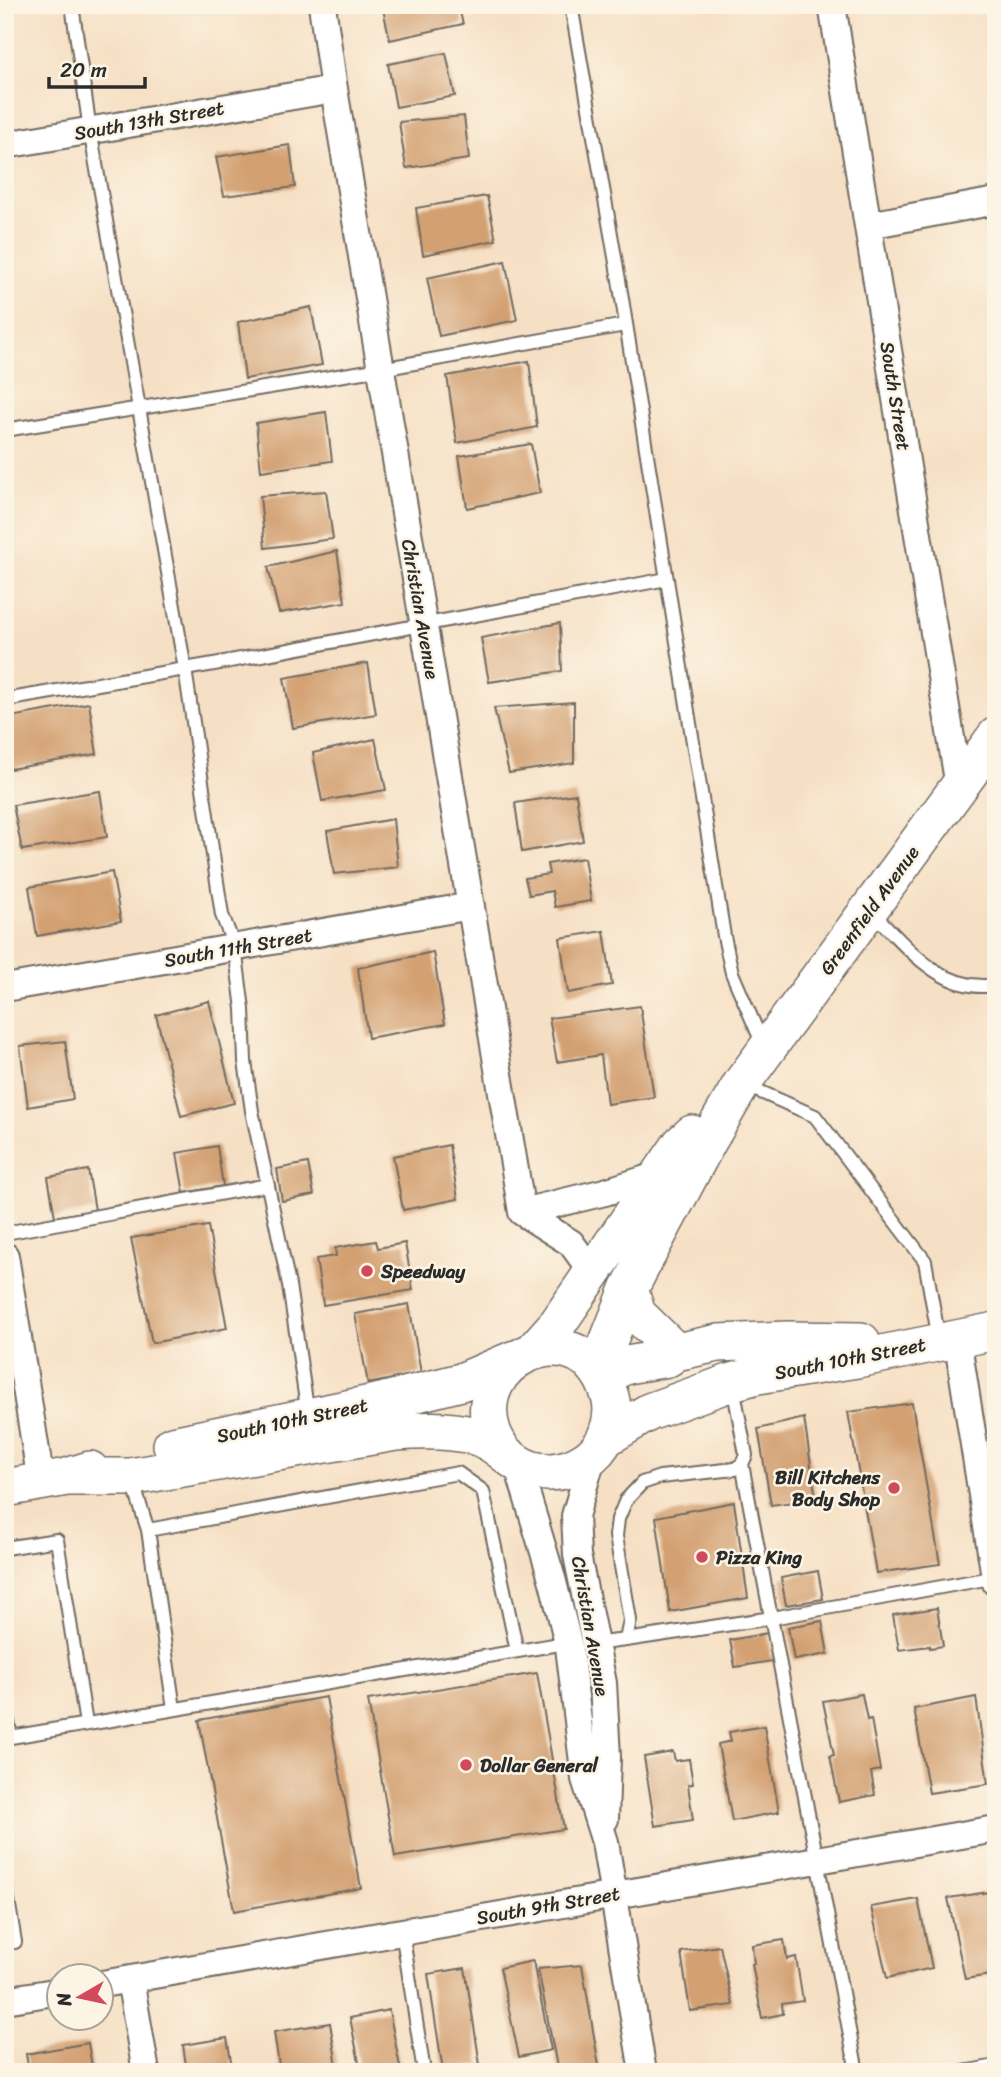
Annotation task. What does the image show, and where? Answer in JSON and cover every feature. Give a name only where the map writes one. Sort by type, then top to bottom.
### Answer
[{"type":"main road","name":"Greenfield Avenue","points":[[599,1373],[629,1289],[742,1083],[996,736]]},
{"type":"main road","name":"Greenfield Avenue","points":[[524,1355],[558,1323],[681,1144],[742,1083]]},
{"type":"main road","points":[[629,1289],[638,1314],[676,1352]]},
{"type":"main road","name":"South 10th Street","points":[[599,1447],[649,1412],[732,1382],[996,1331]]},
{"type":"main road","name":"South 10th Street","points":[[599,1373],[668,1358],[676,1352],[718,1343],[948,1339]]},
{"type":"main road","points":[[561,1349],[587,1360],[599,1373],[609,1391],[612,1407],[611,1423],[599,1447],[576,1467],[557,1473],[536,1471],[509,1456],[492,1432],[488,1411],[491,1391],[501,1373],[524,1355],[561,1349]]},
{"type":"main road","name":"South 10th Street","points":[[5,1488],[54,1479],[155,1449],[461,1382],[524,1355]]},
{"type":"main road","name":"South 10th Street","points":[[54,1479],[130,1476],[396,1432],[431,1430],[474,1435],[509,1456]]},
{"type":"street","name":"Christian Avenue","points":[[322,5],[522,1212]]},
{"type":"street","name":"South Street","points":[[832,5],[959,787]]},
{"type":"street","name":"South 13th Street","points":[[5,145],[334,89]]},
{"type":"street","points":[[869,225],[996,201]]},
{"type":"street","name":"South 11th Street","points":[[5,988],[471,906]]},
{"type":"street","points":[[522,1212],[605,1192],[660,1175]]},
{"type":"street","points":[[522,1212],[571,1243],[592,1272]]},
{"type":"street","points":[[5,1256],[54,1479]]},
{"type":"street","points":[[948,1339],[995,1579]]},
{"type":"street","name":"Christian Avenue","points":[[599,1447],[575,1516],[577,1555],[603,1683],[607,1756],[604,1842]]},
{"type":"street","name":"Christian Avenue","points":[[509,1456],[553,1582],[568,1642],[585,1779],[604,1842],[643,2072]]},
{"type":"street","name":"South 9th Street","points":[[116,1982],[996,1829]]},
{"type":"street","points":[[130,1979],[146,2072]]},
{"type":"street","points":[[5,2000],[46,1993]]},
{"type":"lane","points":[[72,5],[90,130],[185,669],[222,915],[235,948],[243,1009],[247,1073],[289,1285],[308,1417]]},
{"type":"lane","points":[[571,5],[724,936],[732,973],[766,1050]]},
{"type":"lane","points":[[5,430],[381,369],[625,325]]},
{"type":"lane","points":[[5,699],[185,669],[667,579]]},
{"type":"lane","points":[[869,909],[944,978],[960,985],[996,985]]},
{"type":"lane","points":[[742,1083],[815,1116],[925,1261],[948,1339]]},
{"type":"lane","points":[[5,1233],[268,1185]]},
{"type":"lane","points":[[626,1640],[630,1620],[616,1536],[618,1519],[626,1500],[642,1483],[660,1477],[735,1469],[742,1464],[746,1455],[732,1382]]},
{"type":"lane","points":[[742,1464],[857,2072]]},
{"type":"lane","points":[[148,1530],[458,1473],[483,1491],[517,1651]]},
{"type":"lane","points":[[130,1476],[148,1530],[174,1709]]},
{"type":"lane","points":[[5,1548],[57,1540],[86,1724]]},
{"type":"lane","points":[[5,1706],[8,1737],[568,1642],[597,1644],[626,1640],[772,1618],[995,1579]]},
{"type":"lane","points":[[5,1881],[15,1942],[5,1943]]},
{"type":"lane","points":[[402,1931],[424,2072]]},
{"type":"lane","points":[[962,2072],[996,2066]]},
{"type":"building","points":[[382,5],[458,5],[463,24],[390,40]]},
{"type":"building","points":[[446,53],[455,96],[396,107],[388,64]]},
{"type":"building","points":[[464,116],[469,159],[406,168],[399,122]]},
{"type":"building","points":[[290,145],[295,187],[224,196],[216,157]]},
{"type":"building","points":[[487,196],[496,240],[423,255],[416,208]]},
{"type":"building","points":[[505,261],[517,320],[439,336],[427,278]]},
{"type":"building","points":[[311,307],[322,365],[245,379],[238,322]]},
{"type":"building","points":[[529,361],[537,427],[457,443],[447,376]]},
{"type":"building","points":[[326,412],[332,461],[261,471],[256,423]]},
{"type":"building","points":[[531,444],[540,493],[467,508],[459,456]]},
{"type":"building","points":[[326,491],[333,539],[265,548],[260,496]]},
{"type":"building","points":[[337,551],[345,602],[279,613],[268,567]]},
{"type":"building","points":[[560,623],[562,671],[489,682],[481,638]]},
{"type":"building","points":[[368,663],[376,714],[293,728],[284,678]]},
{"type":"building","points":[[574,702],[574,763],[509,773],[494,708]]},
{"type":"building","points":[[89,703],[97,754],[10,769],[5,743],[5,718]]},
{"type":"building","points":[[375,739],[386,790],[322,801],[313,753]]},
{"type":"building","points":[[100,791],[107,837],[22,850],[13,805]]},
{"type":"building","points":[[576,794],[583,841],[522,852],[515,803]]},
{"type":"building","points":[[393,819],[398,867],[334,874],[327,831]]},
{"type":"building","points":[[584,858],[591,901],[555,907],[552,891],[529,895],[525,878],[549,874],[547,864]]},
{"type":"building","points":[[112,872],[121,921],[37,936],[29,887]]},
{"type":"building","points":[[604,931],[612,985],[568,993],[560,938]]},
{"type":"building","points":[[433,952],[445,1024],[368,1038],[358,968]]},
{"type":"building","points":[[209,1001],[234,1103],[181,1116],[156,1015]]},
{"type":"building","points":[[640,1006],[654,1097],[607,1104],[601,1055],[557,1062],[549,1018]]},
{"type":"building","points":[[65,1041],[73,1099],[28,1107],[20,1046]]},
{"type":"building","points":[[449,1145],[458,1199],[403,1210],[393,1156]]},
{"type":"building","points":[[217,1146],[223,1186],[184,1193],[177,1153]]},
{"type":"building","points":[[308,1163],[314,1195],[282,1201],[277,1169]]},
{"type":"building","points":[[88,1170],[95,1210],[55,1217],[48,1177]]},
{"type":"building","points":[[208,1226],[227,1328],[152,1343],[131,1238]]},
{"type":"building","points":[[376,1241],[378,1248],[405,1243],[413,1290],[323,1305],[316,1259],[336,1256],[335,1248]]},
{"type":"building","points":[[409,1304],[421,1373],[368,1384],[355,1314]]},
{"type":"building","name":"Bill Kitchens Body Shop","points":[[912,1403],[940,1564],[876,1573],[848,1412]]},
{"type":"building","points":[[804,1418],[816,1499],[771,1505],[758,1429]]},
{"type":"building","name":"Pizza King","points":[[734,1502],[748,1598],[670,1612],[656,1517]]},
{"type":"building","points":[[818,1571],[823,1599],[786,1605],[781,1578]]},
{"type":"building","points":[[937,1608],[943,1646],[899,1650],[893,1615]]},
{"type":"building","points":[[822,1621],[828,1654],[794,1660],[788,1627]]},
{"type":"building","points":[[768,1633],[772,1661],[735,1667],[730,1640]]},
{"type":"building","name":"Dollar General","points":[[537,1673],[564,1829],[395,1857],[368,1700]]},
{"type":"building","points":[[862,1694],[867,1720],[871,1719],[880,1770],[871,1772],[875,1795],[839,1802],[830,1756],[834,1755],[823,1701]]},
{"type":"building","points":[[326,1697],[361,1888],[234,1911],[199,1720]]},
{"type":"building","points":[[976,1697],[988,1784],[929,1793],[914,1709]]},
{"type":"building","points":[[764,1726],[779,1812],[732,1821],[718,1744],[731,1741],[729,1732]]},
{"type":"building","points":[[673,1752],[675,1761],[689,1759],[693,1784],[688,1785],[693,1820],[655,1826],[644,1757]]},
{"type":"building","points":[[996,1891],[996,1974],[965,1979],[948,1898]]},
{"type":"building","points":[[918,1899],[932,1968],[887,1978],[871,1907]]},
{"type":"building","points":[[784,1940],[787,1959],[796,1957],[803,2001],[782,2004],[783,2014],[762,2018],[752,1964],[752,1945]]},
{"type":"building","points":[[720,1946],[733,2005],[690,2011],[681,1952]]},
{"type":"building","points":[[533,1961],[551,2050],[519,2057],[500,1968]]},
{"type":"building","points":[[582,1965],[600,2072],[558,2072],[538,1969]]},
{"type":"building","points":[[465,1968],[480,2065],[443,2071],[428,1974]]},
{"type":"building","points":[[389,2010],[401,2072],[361,2072],[350,2018]]},
{"type":"building","points":[[330,2023],[338,2072],[280,2072],[274,2032]]},
{"type":"building","points":[[227,2038],[233,2072],[187,2072],[183,2045]]},
{"type":"building","points":[[88,2043],[93,2072],[29,2072],[26,2054]]},
{"type":"place","name":"Speedway","points":[[367,1271]]},
{"type":"place","name":"Bill Kitchens Body Shop","points":[[894,1488]]},
{"type":"place","name":"Pizza King","points":[[702,1557]]},
{"type":"place","name":"Dollar General","points":[[466,1765]]}]
